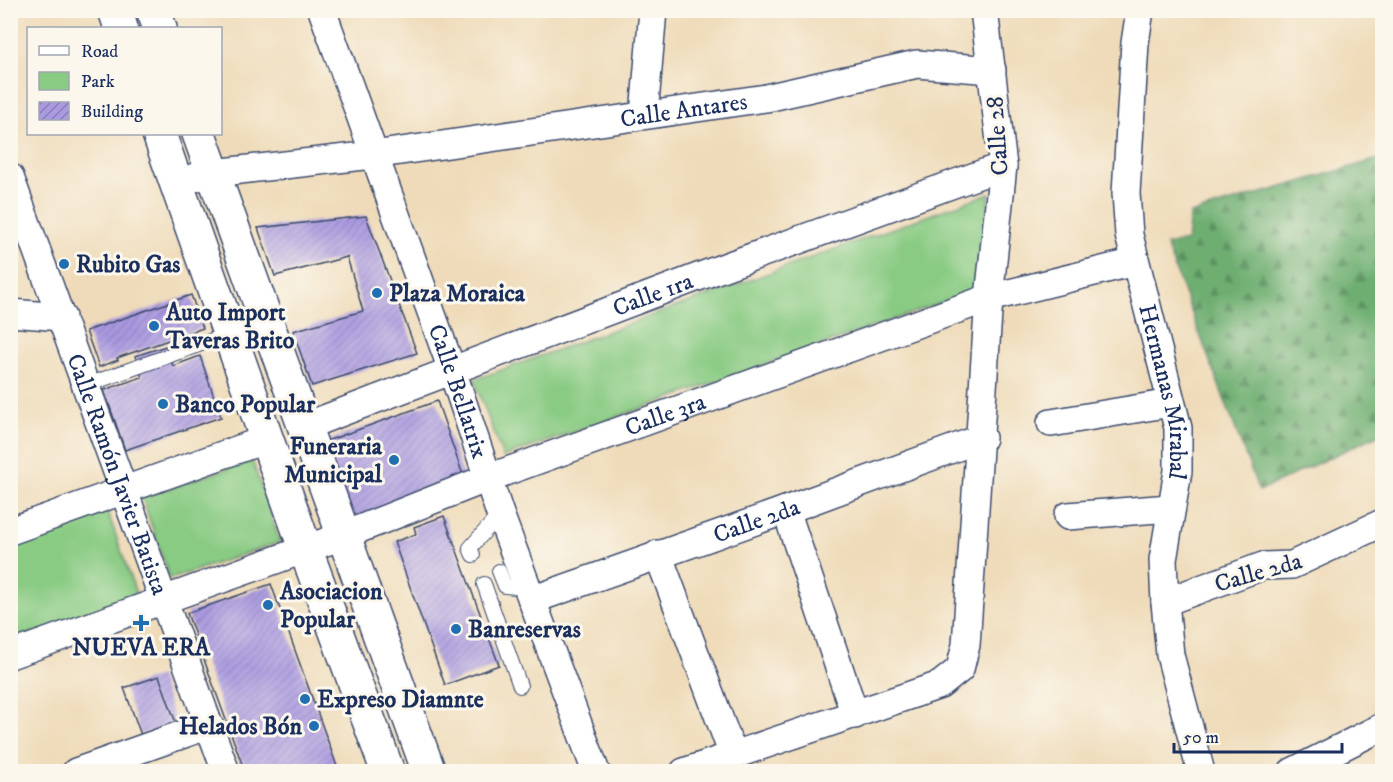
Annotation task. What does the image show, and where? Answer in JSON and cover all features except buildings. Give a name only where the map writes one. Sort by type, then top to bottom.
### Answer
[{"type":"main road","points":[[115,10],[121,27]]},
{"type":"main road","points":[[153,10],[159,27]]},
{"type":"main road","points":[[159,135],[305,548],[388,771]]},
{"type":"main road","points":[[199,135],[342,536],[429,771]]},
{"type":"street","name":"Calle Bellatrix","points":[[322,10],[452,370],[488,478],[500,530],[530,594],[596,771]]},
{"type":"street","points":[[644,115],[652,10]]},
{"type":"street","name":"Calle 28","points":[[984,10],[1003,166],[989,298]]},
{"type":"street","name":"Hermanas Mirabal","points":[[1140,10],[1126,193],[1129,235],[1178,428],[1178,471],[1163,560],[1165,602],[1170,655],[1202,771]]},
{"type":"street","name":"Calle Antares","points":[[176,182],[214,173],[373,155],[766,98],[917,64],[992,70]]},
{"type":"street","name":"Calle 1ra","points":[[303,427],[727,266],[1003,166]]},
{"type":"street","name":"Calle Ramón Javier Batista","points":[[10,177],[226,771]]},
{"type":"street","name":"Calle 3ra","points":[[10,655],[342,536],[488,478],[989,298],[1135,262]]},
{"type":"street","points":[[684,771],[940,685],[960,669],[966,645],[982,438],[989,298]]},
{"type":"street","points":[[10,314],[62,317]]},
{"type":"street","points":[[1051,423],[1171,403]]},
{"type":"street","name":"Calle 2da","points":[[530,594],[658,554],[786,510],[982,438]]},
{"type":"street","points":[[10,531],[267,439]]},
{"type":"street","points":[[1068,516],[1170,508]]},
{"type":"street","points":[[786,510],[855,715]]},
{"type":"street","name":"Calle 2da","points":[[1165,602],[1263,566],[1292,565],[1383,523]]},
{"type":"street","points":[[658,554],[733,756]]},
{"type":"street","points":[[75,771],[209,725]]},
{"type":"street","points":[[1298,770],[1383,727]]},
{"type":"lane","points":[[87,386],[229,334]]},
{"type":"lane","points":[[473,555],[470,548],[500,530]]},
{"type":"lane","points":[[499,571],[505,586],[530,594]]},
{"type":"lane","points":[[484,584],[520,686]]},
{"type":"green space","points":[[1382,158],[1382,433],[1259,491],[1166,245],[1187,241],[1190,214]]},
{"type":"green space","points":[[990,193],[978,290],[503,457],[474,380]]},
{"type":"green space","points":[[252,460],[280,542],[170,579],[142,498]]},
{"type":"green space","points":[[106,507],[139,602],[11,647],[11,542]]},
{"type":"place","name":"Rubito Gas","points":[[64,264]]},
{"type":"place","name":"Plaza Moraica","points":[[377,293]]},
{"type":"place","name":"Auto Import Taveras Brito","points":[[154,326]]},
{"type":"place","name":"Banco Popular","points":[[163,404]]},
{"type":"place","name":"Funeraria Municipal","points":[[394,460]]},
{"type":"place","name":"Asociacion Popular","points":[[268,605]]},
{"type":"place","name":"NUEVA ERA","points":[[141,623]]},
{"type":"place","name":"Banreservas","points":[[456,629]]},
{"type":"place","name":"Expreso Diamnte","points":[[305,699]]},
{"type":"place","name":"Helados Bón","points":[[314,726]]}]
